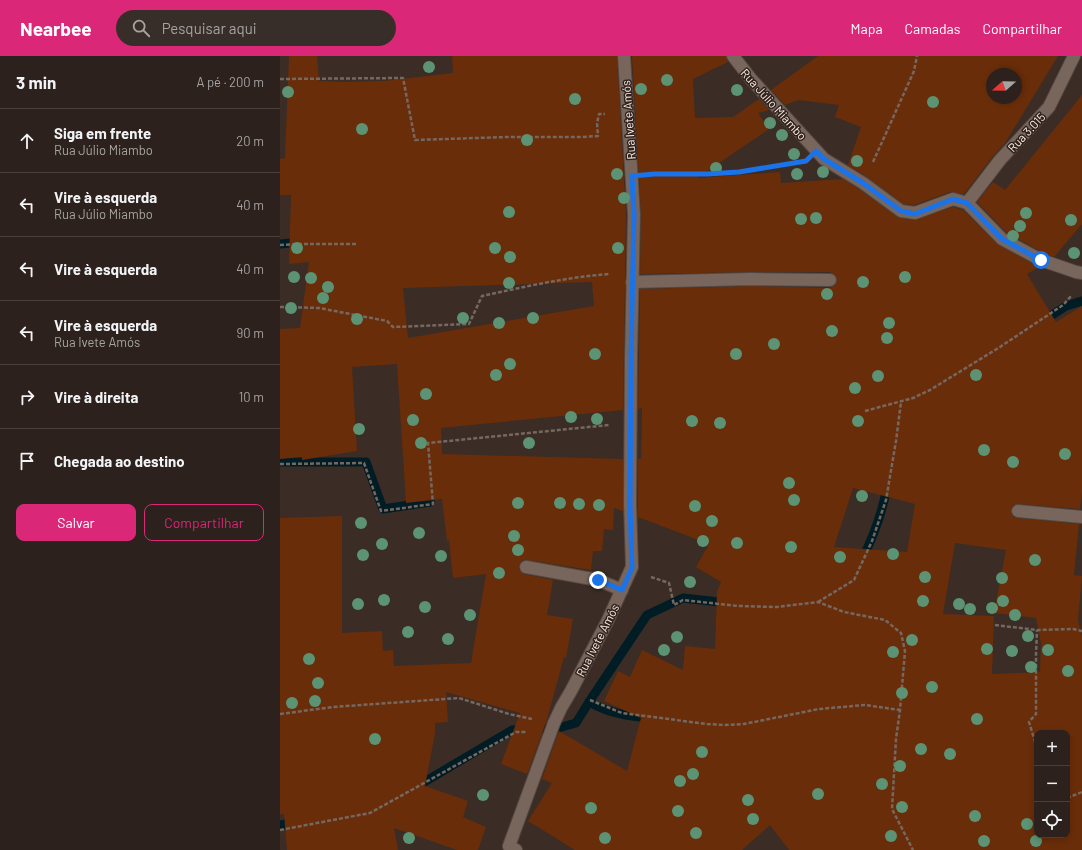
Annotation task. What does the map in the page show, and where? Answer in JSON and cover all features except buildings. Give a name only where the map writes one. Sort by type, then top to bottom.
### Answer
[{"type":"street","name":"Rua Ivete Amós","points":[[516,850],[509,846],[554,723],[608,620],[632,568],[630,504],[634,215],[624,56]]},
{"type":"street","name":"Rua Júlio Miambo","points":[[733,56],[751,79],[824,159],[863,183],[901,211],[915,214],[953,199],[967,203]]},
{"type":"street","name":"Rua 3.015","points":[[967,203],[1000,160],[1049,107],[1074,56]]},
{"type":"street","points":[[967,203],[1002,239],[1041,260],[1082,273]]},
{"type":"street","points":[[632,277],[830,280]]},
{"type":"street","points":[[1018,511],[1082,517]]},
{"type":"street","points":[[526,567],[598,580],[622,590]]},
{"type":"path","points":[[863,183],[914,71],[917,56]]},
{"type":"path","points":[[280,78],[403,78],[415,140],[598,136],[597,123],[599,114],[628,111]]},
{"type":"path","points":[[632,176],[739,172],[806,161],[816,151]]},
{"type":"path","points":[[280,245],[357,244]]},
{"type":"path","points":[[280,307],[319,308],[387,321],[393,327],[469,324],[482,296],[580,276],[632,277]]},
{"type":"path","points":[[865,411],[901,402],[930,390],[1000,347],[1063,305],[1073,295]]},
{"type":"path","points":[[632,568],[653,578],[670,583],[674,606],[683,600],[738,606],[777,607],[818,602],[854,580],[872,541],[886,500],[901,402]]},
{"type":"path","points":[[280,464],[364,463],[381,511],[433,504],[428,443],[631,423]]},
{"type":"path","points":[[818,602],[844,612],[885,620],[902,633],[905,650],[892,809],[913,850]]},
{"type":"path","points":[[995,625],[1037,630],[1073,629],[1082,631]]},
{"type":"path","points":[[1034,738],[1029,722],[1036,714],[1037,630]]},
{"type":"path","points":[[571,691],[602,706],[622,713],[707,724],[744,724],[819,709],[857,706],[900,710]]},
{"type":"path","points":[[280,714],[333,707],[459,698],[509,714],[554,723]]},
{"type":"path","points":[[280,830],[370,813],[516,732],[540,732],[550,736]]},
{"type":"path","points":[[1070,797],[1082,792]]},
{"type":"waterway","points":[[280,244],[301,242]]},
{"type":"waterway","points":[[1043,321],[1066,306],[1082,301]]},
{"type":"waterway","points":[[280,462],[366,462],[383,509],[430,502],[429,489]]},
{"type":"waterway","points":[[862,560],[877,524],[887,486]]},
{"type":"waterway","points":[[650,718],[618,713],[604,709],[589,702],[647,615],[683,598],[728,603]]},
{"type":"waterway","points":[[416,787],[512,730],[558,728],[576,723],[589,702]]},
{"type":"waterway","points":[[280,825],[296,822]]},
{"type":"route","points":[[598,580],[622,590],[632,568],[630,504],[634,215],[632,176],[654,174],[707,174],[770,168],[806,161],[816,151],[824,159],[863,183],[901,211],[915,214],[953,199],[967,203],[1002,239],[1041,260]]}]
